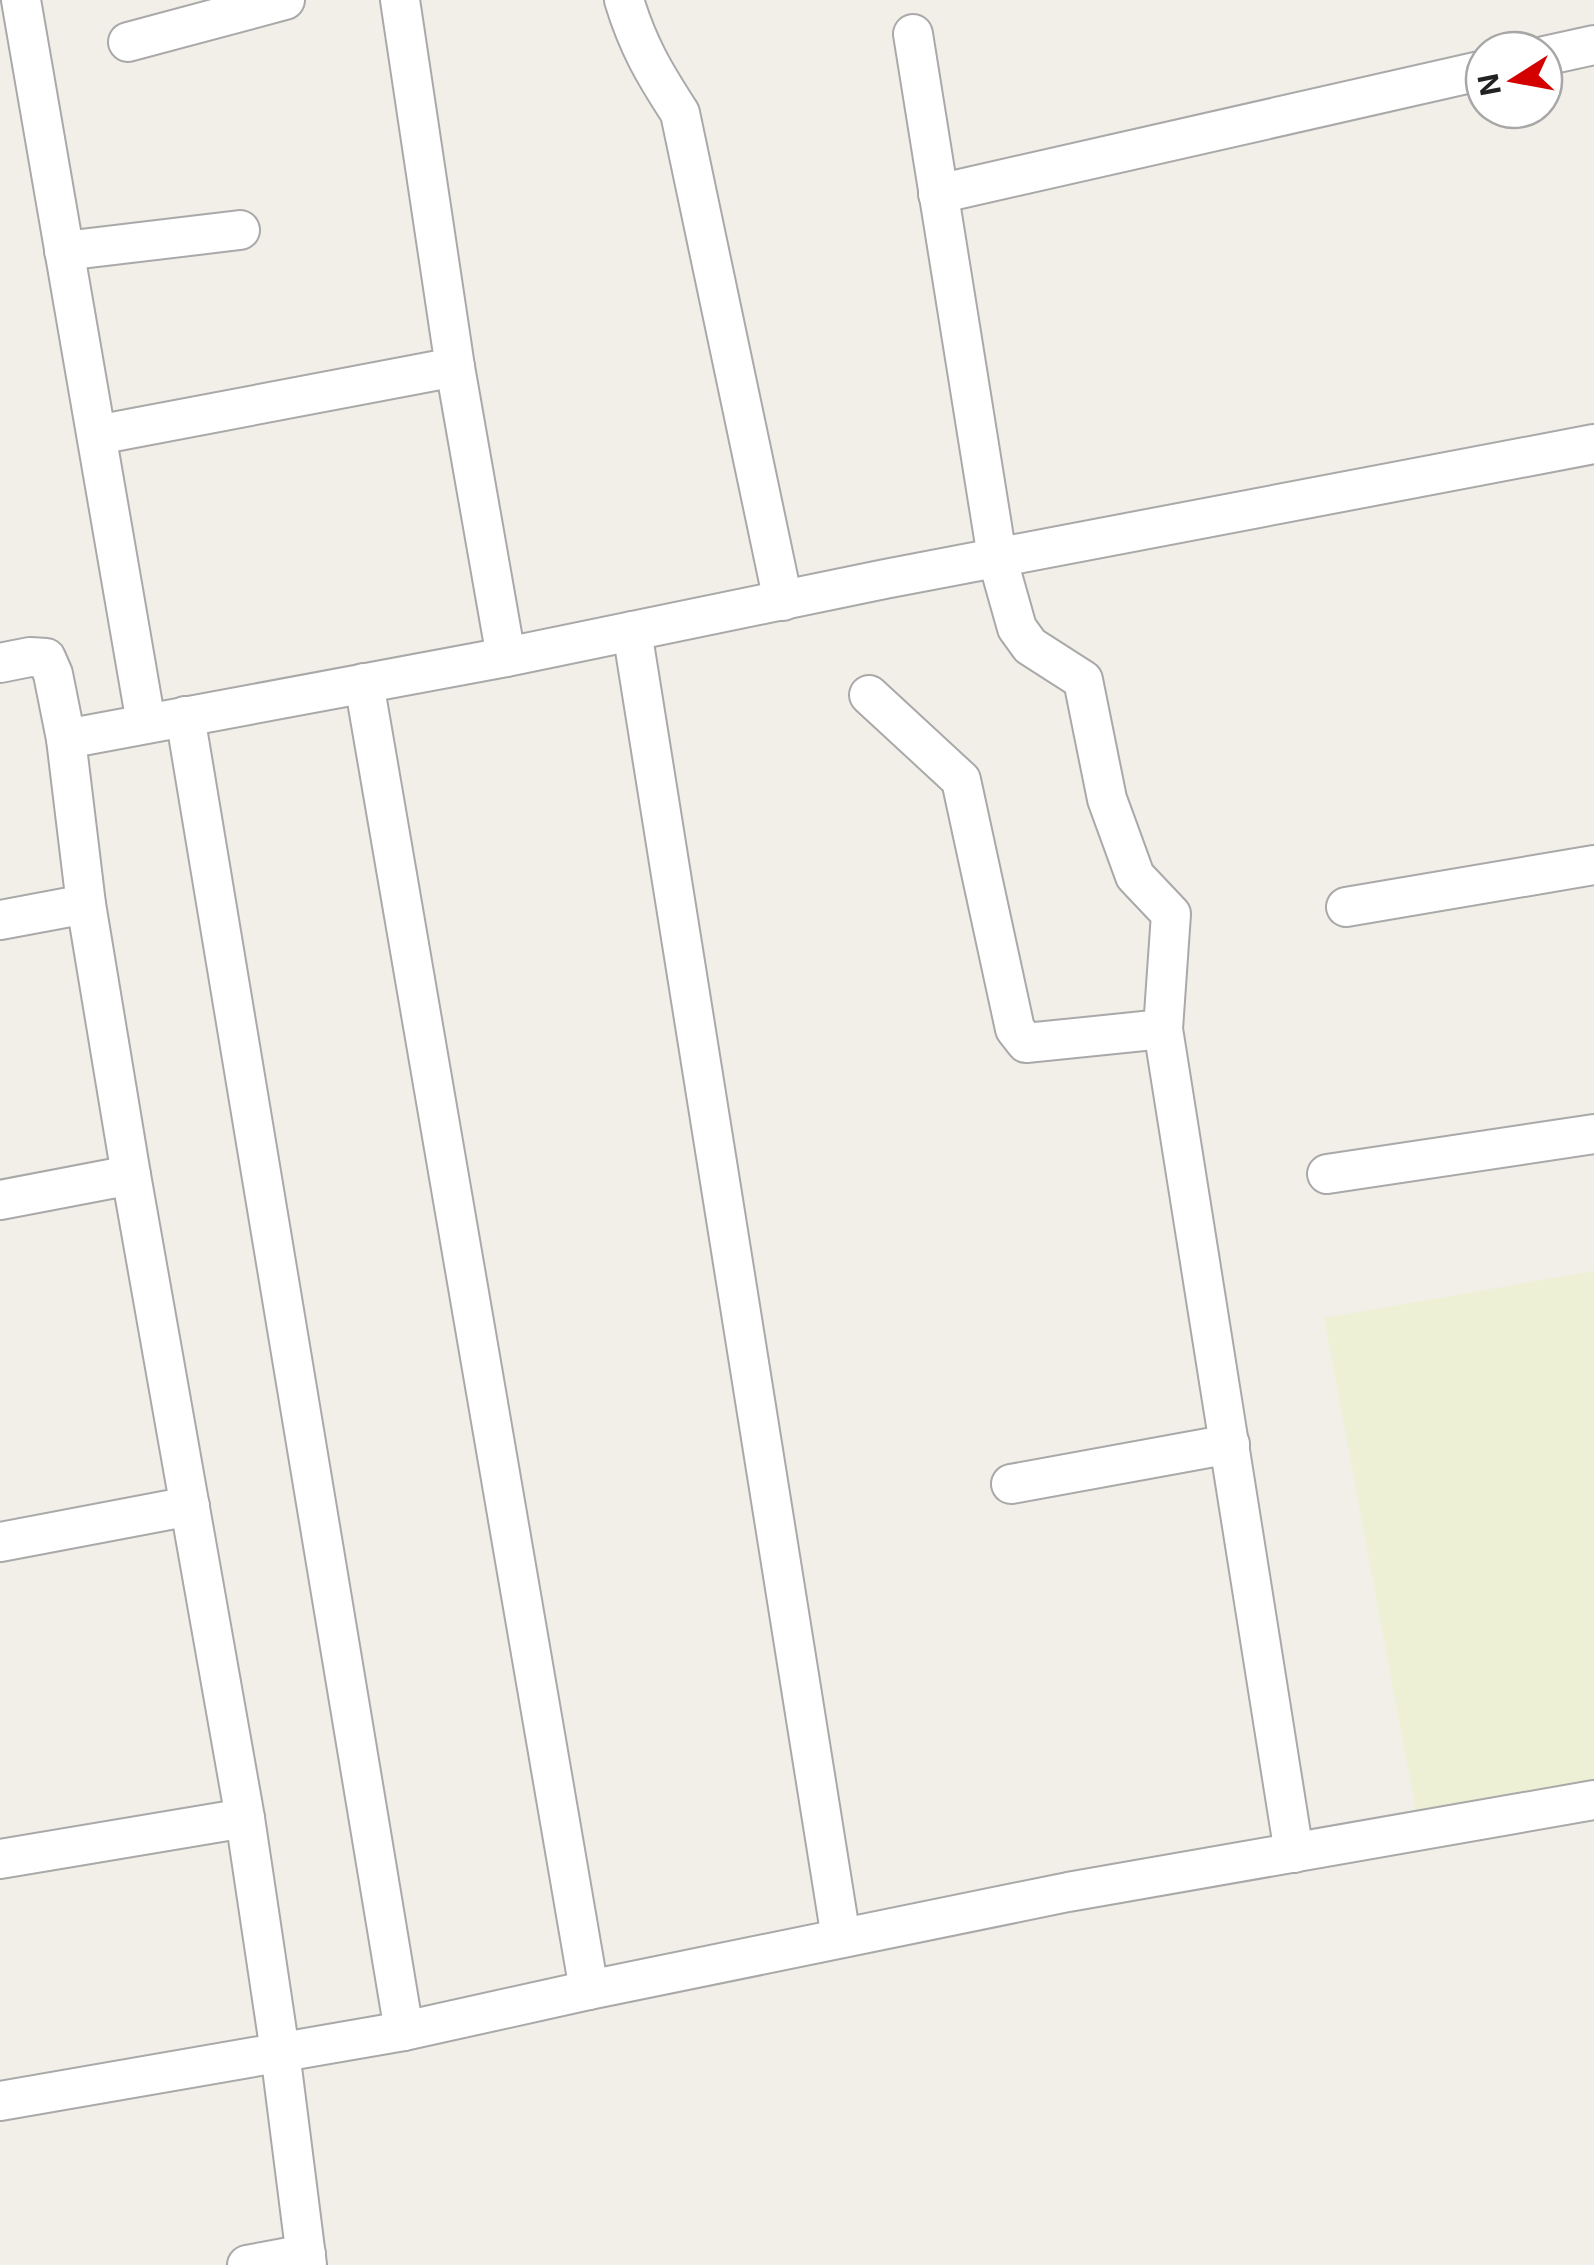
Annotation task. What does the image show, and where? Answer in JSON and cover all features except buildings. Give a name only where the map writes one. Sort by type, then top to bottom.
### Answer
[{"type":"street","points":[[21,0],[146,723]]},
{"type":"street","points":[[128,42],[285,0]]},
{"type":"street","points":[[400,0],[455,367],[506,657]]},
{"type":"street","points":[[624,0],[636,38],[680,113],[783,601]]},
{"type":"street","points":[[913,34],[996,557],[1018,628],[1030,646],[1083,680],[1108,799],[1134,876],[1171,914],[1163,1029],[1294,1852]]},
{"type":"street","points":[[1564,52],[1594,45]]},
{"type":"street","points":[[938,194],[1464,75]]},
{"type":"street","points":[[64,251],[240,230]]},
{"type":"street","points":[[97,435],[455,367]]},
{"type":"street","points":[[66,739],[1594,444]]},
{"type":"street","points":[[632,631],[841,1938]]},
{"type":"street","points":[[0,664],[30,657],[46,658],[53,674],[131,1175],[245,1818],[307,2260],[247,2265]]},
{"type":"street","points":[[364,683],[589,1990]]},
{"type":"street","points":[[870,695],[961,780],[1015,1029],[1026,1044],[1163,1029]]},
{"type":"street","points":[[185,716],[404,2030]]},
{"type":"street","points":[[1346,907],[1594,865]]},
{"type":"street","points":[[0,920],[86,904]]},
{"type":"street","points":[[1327,1174],[1594,1134]]},
{"type":"street","points":[[0,1200],[131,1175]]},
{"type":"street","points":[[1011,1484],[1230,1444]]},
{"type":"street","points":[[0,1542],[190,1506]]},
{"type":"street","points":[[0,2100],[404,2030],[1068,1892],[1594,1800]]},
{"type":"street","points":[[0,1859],[245,1818]]},
{"type":"green space","points":[[1594,1271],[1594,1781],[1416,1812],[1324,1318]]}]
